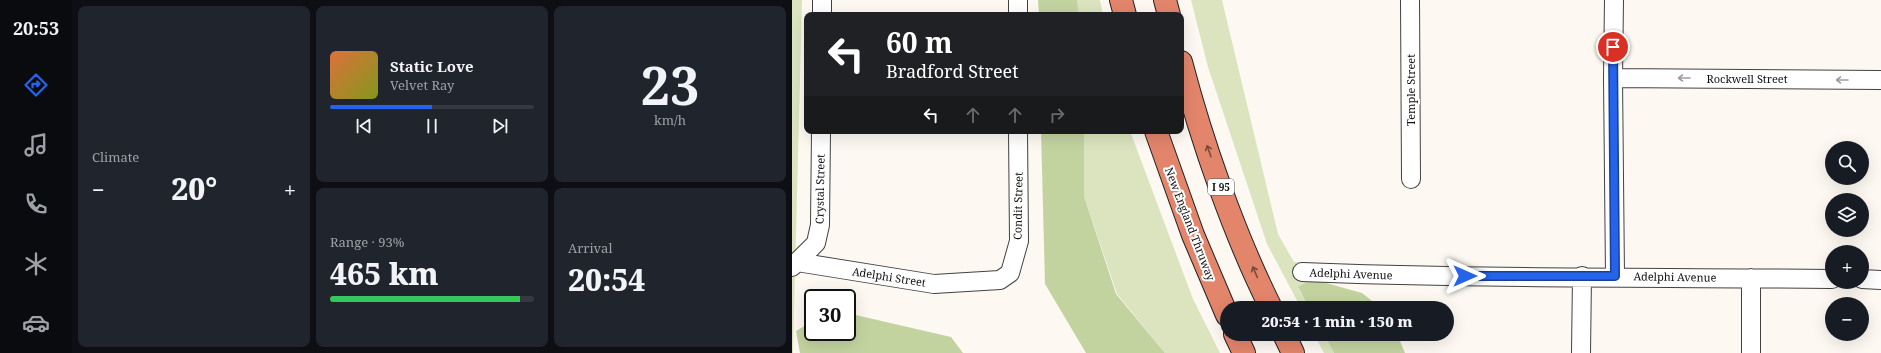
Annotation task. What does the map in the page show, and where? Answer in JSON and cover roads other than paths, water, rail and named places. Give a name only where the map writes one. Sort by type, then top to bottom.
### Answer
[{"type":"highway","points":[[1121,0],[1124,12]]},
{"type":"highway","points":[[1165,0],[1168,12]]},
{"type":"highway","name":"I 95","points":[[1184,72],[1200,127],[1221,187],[1244,246],[1268,301]]},
{"type":"highway","name":"New England Thruway","points":[[1157,134],[1192,235],[1221,301]]},
{"type":"highway","points":[[1239,341],[1244,353]]},
{"type":"highway","points":[[1287,341],[1293,353]]},
{"type":"street","points":[[822,0],[822,12]]},
{"type":"street","points":[[1018,0],[1018,12]]},
{"type":"street","name":"Temple Street","points":[[1410,0],[1411,179]]},
{"type":"street","points":[[1614,0],[1612,78],[1615,276]]},
{"type":"street","name":"Rockwell Street","points":[[1612,78],[1881,80]]},
{"type":"street","name":"Crystal Street","points":[[795,265],[816,243],[820,225],[821,134]]},
{"type":"street","name":"Condit Street","points":[[982,282],[1000,280],[1010,273],[1019,241],[1018,134]]},
{"type":"street","name":"Adelphi Street","points":[[795,265],[934,284],[982,282]]},
{"type":"street","name":"Adelphi Avenue","points":[[1302,272],[1406,276],[1615,276],[1825,279]]},
{"type":"street","points":[[1580,353],[1582,276]]},
{"type":"street","points":[[1750,278],[1751,353]]},
{"type":"street","points":[[1869,280],[1881,280]]}]
